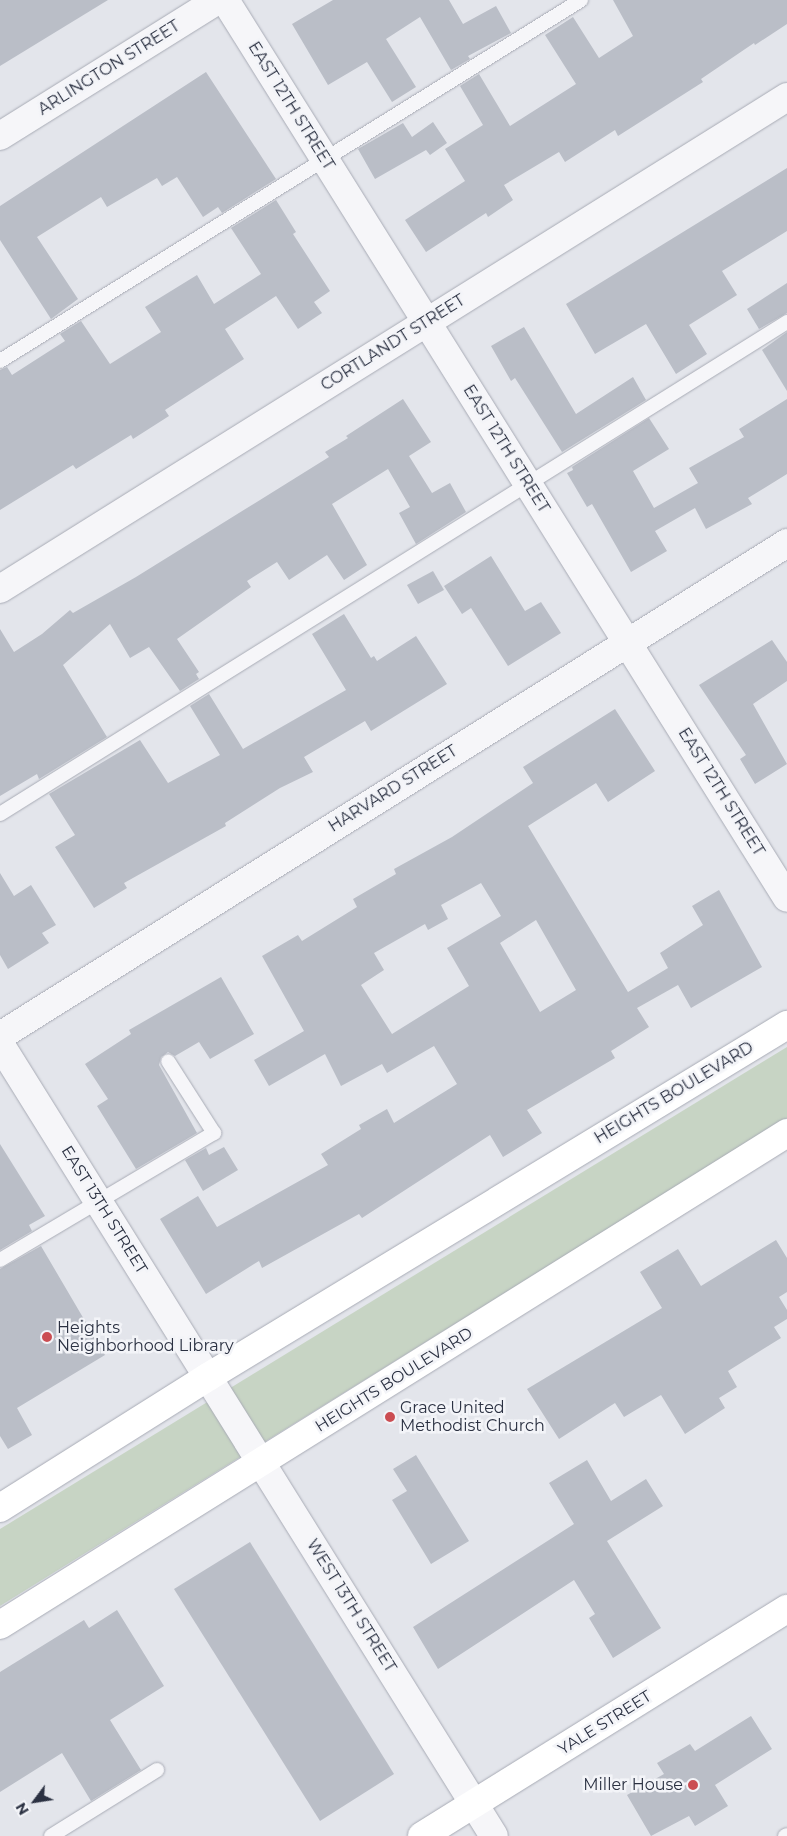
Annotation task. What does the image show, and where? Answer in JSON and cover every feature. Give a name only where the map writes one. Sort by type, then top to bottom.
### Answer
[{"type":"main road","name":"HEIGHTS BOULEVARD","points":[[0,1508],[208,1377],[787,1024]]},
{"type":"main road","name":"HEIGHTS BOULEVARD","points":[[0,1625],[262,1463],[787,1133]]},
{"type":"main road","name":"YALE STREET","points":[[422,1836],[787,1609]]},
{"type":"street","name":"ARLINGTON STREET","points":[[0,136],[218,0]]},
{"type":"street","name":"EAST 12TH STREET","points":[[225,0],[787,898]]},
{"type":"street","name":"CORTLANDT STREET","points":[[0,589],[787,97]]},
{"type":"street","name":"HARVARD STREET","points":[[0,1036],[787,543]]},
{"type":"street","name":"EAST 13TH STREET","points":[[0,1044],[208,1377]]},
{"type":"street","name":"WEST 13TH STREET","points":[[208,1377],[494,1836]]},
{"type":"lane","points":[[0,361],[581,0]]},
{"type":"lane","points":[[0,814],[787,322]]},
{"type":"lane","points":[[0,1260],[214,1133],[168,1061]]},
{"type":"lane","points":[[51,1836],[157,1770]]},
{"type":"green space","points":[[787,1047],[787,1118],[0,1606],[0,1529]]},
{"type":"building","points":[[0,0],[108,0],[0,66]]},
{"type":"building","points":[[333,0],[449,0],[463,24],[496,6],[511,33],[468,56],[470,59],[451,70],[420,17],[386,39],[416,87],[392,102],[367,62],[328,85],[292,24]]},
{"type":"building","points":[[613,0],[787,0],[787,24],[755,45],[754,43],[701,79],[703,82],[618,136],[615,130],[565,162],[559,152],[504,185],[513,200],[488,217],[486,213],[426,252],[405,220],[465,181],[445,149],[483,125],[460,86],[479,74],[510,126],[576,84],[545,35],[573,17],[599,58],[633,36]]},
{"type":"building","points":[[206,72],[276,179],[222,213],[218,207],[203,217],[177,177],[162,186],[157,178],[107,207],[101,197],[37,237],[78,299],[51,319],[0,240],[0,206]]},
{"type":"building","points":[[433,122],[447,143],[430,155],[426,150],[375,179],[358,149],[403,123],[412,137]]},
{"type":"building","points":[[787,168],[787,231],[722,271],[737,295],[689,325],[707,354],[676,374],[646,324],[595,354],[566,304]]},
{"type":"building","points":[[276,200],[296,232],[293,234],[330,291],[314,302],[322,313],[298,329],[276,296],[225,329],[244,359],[165,410],[169,416],[133,439],[131,435],[76,469],[73,465],[0,510],[0,370],[7,367],[12,375],[65,341],[60,334],[81,321],[110,364],[161,332],[145,307],[197,275],[214,304],[261,274],[231,228]]},
{"type":"building","points":[[787,283],[787,313],[759,329],[747,309]]},
{"type":"building","points":[[524,327],[576,414],[633,377],[646,400],[562,452],[515,378],[511,381],[491,346]]},
{"type":"building","points":[[787,332],[787,391],[762,350]]},
{"type":"building","points":[[403,399],[431,442],[409,456],[432,493],[450,483],[466,512],[416,544],[399,513],[410,507],[388,469],[332,504],[367,565],[344,580],[327,555],[289,580],[277,562],[247,581],[251,587],[177,639],[199,672],[196,674],[199,679],[180,691],[149,647],[130,658],[110,624],[63,665],[107,737],[39,779],[37,774],[0,796],[0,629],[14,652],[42,634],[70,610],[73,613],[136,577],[329,457],[325,452]]},
{"type":"building","points":[[787,399],[787,474],[748,498],[752,504],[706,529],[695,508],[655,531],[667,551],[631,572],[592,504],[587,507],[567,473],[573,470],[572,467],[649,418],[669,449],[633,471],[654,508],[698,483],[689,468],[744,437],[739,429]]},
{"type":"building","points":[[491,556],[525,611],[541,602],[561,633],[508,666],[471,608],[462,614],[444,586]]},
{"type":"building","points":[[433,571],[444,590],[418,604],[407,585]]},
{"type":"building","points":[[344,614],[371,658],[374,656],[377,661],[416,636],[447,684],[371,731],[365,721],[304,757],[313,772],[280,788],[225,823],[226,826],[124,883],[127,888],[94,908],[55,847],[75,835],[49,794],[140,740],[168,783],[220,755],[190,706],[209,694],[243,749],[346,690],[312,634]]},
{"type":"building","points":[[772,640],[787,662],[787,681],[753,704],[787,764],[755,784],[740,759],[746,755],[699,685]]},
{"type":"building","points":[[615,709],[655,771],[608,802],[596,783],[528,826],[628,992],[668,968],[660,953],[703,925],[692,906],[719,890],[762,967],[691,1008],[678,985],[637,1008],[649,1027],[611,1051],[615,1058],[527,1110],[542,1133],[503,1157],[490,1135],[362,1218],[359,1214],[262,1268],[259,1261],[206,1294],[160,1219],[198,1196],[217,1227],[328,1165],[321,1154],[361,1129],[359,1125],[387,1109],[394,1123],[457,1084],[434,1046],[387,1073],[382,1064],[341,1086],[325,1054],[269,1086],[254,1060],[304,1031],[262,956],[298,935],[302,941],[357,907],[353,899],[396,874],[394,869],[452,837],[533,783],[523,767]],"holes":[[[481,883],[501,916],[447,948],[469,986],[392,1034],[361,985],[384,970],[374,953],[425,924],[428,930],[448,919],[441,905]],[[536,920],[576,990],[540,1012],[500,943]]]},
{"type":"building","points":[[0,873],[14,896],[31,885],[56,925],[42,933],[49,943],[8,969],[0,955]]},
{"type":"building","points":[[221,977],[254,1034],[210,1059],[199,1042],[175,1056],[168,1052],[161,1057],[159,1065],[197,1133],[136,1169],[97,1106],[108,1099],[85,1064],[131,1034],[129,1030]]},
{"type":"building","points":[[0,1144],[45,1216],[29,1225],[32,1231],[0,1250]]},
{"type":"building","points":[[224,1147],[238,1170],[203,1191],[185,1160],[206,1148],[209,1155]]},
{"type":"building","points":[[776,1240],[787,1258],[787,1292],[779,1297],[787,1310],[787,1319],[774,1327],[781,1338],[728,1371],[737,1387],[719,1398],[725,1408],[685,1434],[661,1395],[624,1417],[615,1403],[559,1439],[527,1389],[662,1308],[640,1272],[678,1249],[701,1286]]},
{"type":"building","name":"Heights Neighborhood Library","points":[[41,1246],[105,1355],[17,1408],[32,1435],[8,1449],[0,1436],[0,1269]]},
{"type":"building","points":[[416,1455],[469,1541],[431,1564],[392,1500],[407,1491],[393,1469]]},
{"type":"building","points":[[587,1460],[611,1501],[646,1479],[663,1506],[607,1541],[661,1628],[613,1658],[589,1618],[595,1614],[574,1580],[438,1669],[413,1627],[574,1524],[549,1483]]},
{"type":"building","points":[[250,1542],[394,1774],[320,1821],[174,1589]]},
{"type":"building","points":[[117,1610],[164,1686],[110,1720],[141,1770],[91,1801],[62,1753],[0,1792],[0,1672],[84,1620],[89,1628]]},
{"type":"building","points":[[751,1716],[772,1749],[715,1785],[728,1806],[695,1826],[689,1816],[651,1836],[627,1795],[664,1774],[657,1763],[690,1744],[695,1751]]},
{"type":"place","name":"Heights Neighborhood Library","points":[[47,1337]]},
{"type":"place","name":"Grace United Methodist Church","points":[[390,1417]]},
{"type":"place","name":"Miller House","points":[[693,1785]]}]
